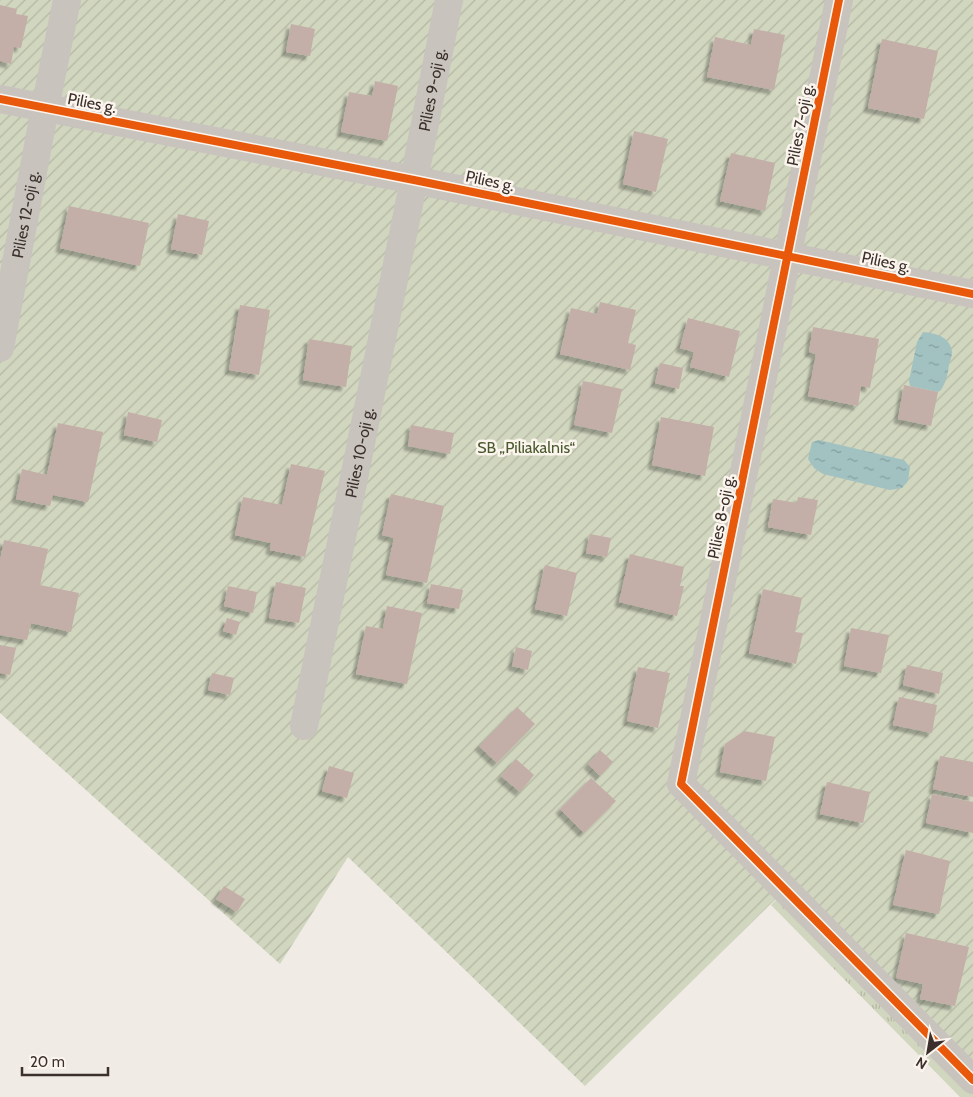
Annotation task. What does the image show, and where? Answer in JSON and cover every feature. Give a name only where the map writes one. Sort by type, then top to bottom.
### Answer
[{"type":"street","name":"Pilies 12-oji g.","points":[[0,348],[67,0]]},
{"type":"street","name":"Pilies 9-oji g.","points":[[414,180],[449,0]]},
{"type":"street","name":"Pilies 7-oji g.","points":[[787,256],[839,0]]},
{"type":"street","name":"Pilies g.","points":[[0,99],[414,180],[973,294]]},
{"type":"street","name":"Pilies 10-oji g.","points":[[304,726],[414,180]]},
{"type":"street","name":"Pilies 8-oji g.","points":[[787,256],[681,784],[973,1080]]},
{"type":"green space","name":"SB „Piliakalnis“","points":[[0,0],[973,0],[973,1067],[791,884],[585,1086],[348,857],[280,964],[0,713]]},
{"type":"green space","points":[[778,898],[973,1094],[973,1097],[960,1097],[771,905]]},
{"type":"water","points":[[923,332],[932,333],[946,339],[951,347],[952,354],[946,378],[941,390],[938,392],[910,386],[909,381],[917,342]]},
{"type":"water","points":[[819,440],[904,460],[910,467],[908,481],[902,488],[890,490],[823,474],[814,468],[808,459],[812,442]]},
{"type":"building","points":[[0,5],[17,9],[16,14],[28,16],[21,48],[14,47],[11,64],[0,61]]},
{"type":"building","points":[[291,24],[315,29],[310,56],[286,52]]},
{"type":"building","points":[[754,29],[785,35],[774,90],[707,77],[715,37],[751,45]]},
{"type":"building","points":[[882,39],[938,51],[924,119],[868,108]]},
{"type":"building","points":[[375,81],[398,86],[387,141],[341,132],[349,92],[372,96]]},
{"type":"building","points":[[634,131],[668,139],[656,192],[623,184]]},
{"type":"building","points":[[731,153],[775,163],[765,211],[720,201]]},
{"type":"building","points":[[69,206],[149,223],[140,266],[60,248]]},
{"type":"building","points":[[178,214],[209,221],[202,255],[171,249]]},
{"type":"building","points":[[600,302],[636,310],[628,343],[636,345],[630,370],[560,354],[571,308],[597,314]]},
{"type":"building","points":[[240,305],[270,310],[259,375],[229,370]]},
{"type":"building","points":[[688,318],[740,331],[729,377],[690,367],[694,352],[680,348]]},
{"type":"building","points":[[813,327],[879,339],[870,388],[861,386],[858,406],[808,396],[816,354],[809,352]]},
{"type":"building","points":[[309,339],[352,346],[346,387],[303,380]]},
{"type":"building","points":[[660,363],[683,368],[679,389],[655,383]]},
{"type":"building","points":[[583,381],[622,389],[612,433],[574,425]]},
{"type":"building","points":[[904,385],[938,392],[931,426],[898,419]]},
{"type":"building","points":[[128,412],[162,420],[157,442],[124,435]]},
{"type":"building","points":[[661,417],[714,427],[705,476],[652,465]]},
{"type":"building","points":[[58,423],[103,432],[88,502],[53,495],[50,506],[16,499],[22,469],[47,475]]},
{"type":"building","points":[[411,425],[454,433],[450,454],[408,446]]},
{"type":"building","points":[[291,464],[325,471],[305,557],[270,550],[271,543],[235,535],[243,497],[282,505]]},
{"type":"building","points":[[391,494],[444,506],[427,583],[386,575],[394,538],[382,535]]},
{"type":"building","points":[[798,497],[818,500],[811,535],[768,527],[773,499],[797,503]]},
{"type":"building","points":[[590,534],[611,538],[607,557],[586,553]]},
{"type":"building","points":[[4,540],[48,549],[40,585],[79,593],[71,632],[31,623],[27,640],[0,635],[0,561]]},
{"type":"building","points":[[630,554],[684,567],[680,586],[684,586],[677,616],[619,602]]},
{"type":"building","points":[[545,565],[577,573],[567,616],[535,609]]},
{"type":"building","points":[[276,582],[306,588],[299,623],[269,618]]},
{"type":"building","points":[[431,584],[463,590],[459,609],[427,603]]},
{"type":"building","points":[[228,586],[257,592],[253,613],[224,606]]},
{"type":"building","points":[[763,589],[802,598],[795,632],[803,633],[796,664],[749,653]]},
{"type":"building","points":[[387,606],[422,613],[407,684],[356,674],[366,626],[383,629]]},
{"type":"building","points":[[227,618],[240,622],[236,635],[223,631]]},
{"type":"building","points":[[851,628],[889,635],[881,673],[844,666]]},
{"type":"building","points":[[0,645],[16,648],[10,675],[0,673]]},
{"type":"building","points":[[516,647],[532,651],[528,670],[512,666]]},
{"type":"building","points":[[907,665],[943,673],[939,694],[903,685]]},
{"type":"building","points":[[638,667],[670,673],[658,728],[627,721]]},
{"type":"building","points":[[212,673],[234,678],[230,695],[208,690]]},
{"type":"building","points":[[899,697],[937,705],[932,733],[893,725]]},
{"type":"building","points":[[517,707],[535,724],[497,763],[479,746]]},
{"type":"building","points":[[744,731],[775,737],[766,781],[720,772],[725,744]]},
{"type":"building","points":[[600,750],[613,762],[600,776],[588,764]]},
{"type":"building","points":[[940,756],[973,762],[973,797],[933,789]]},
{"type":"building","points":[[516,759],[534,775],[520,792],[501,776]]},
{"type":"building","points":[[329,766],[354,773],[347,798],[322,791]]},
{"type":"building","points":[[591,778],[616,801],[584,833],[560,809]]},
{"type":"building","points":[[827,782],[870,792],[863,823],[820,814]]},
{"type":"building","points":[[932,794],[973,802],[973,833],[926,823]]},
{"type":"building","points":[[906,850],[950,861],[939,914],[893,905]]},
{"type":"building","points":[[224,886],[245,899],[237,912],[216,899]]},
{"type":"building","points":[[906,933],[969,947],[955,1006],[920,999],[923,984],[896,978]]},
{"type":"cycle path","points":[[839,0],[681,784],[973,1080]]},
{"type":"cycle path","points":[[0,99],[414,180],[973,294]]}]
